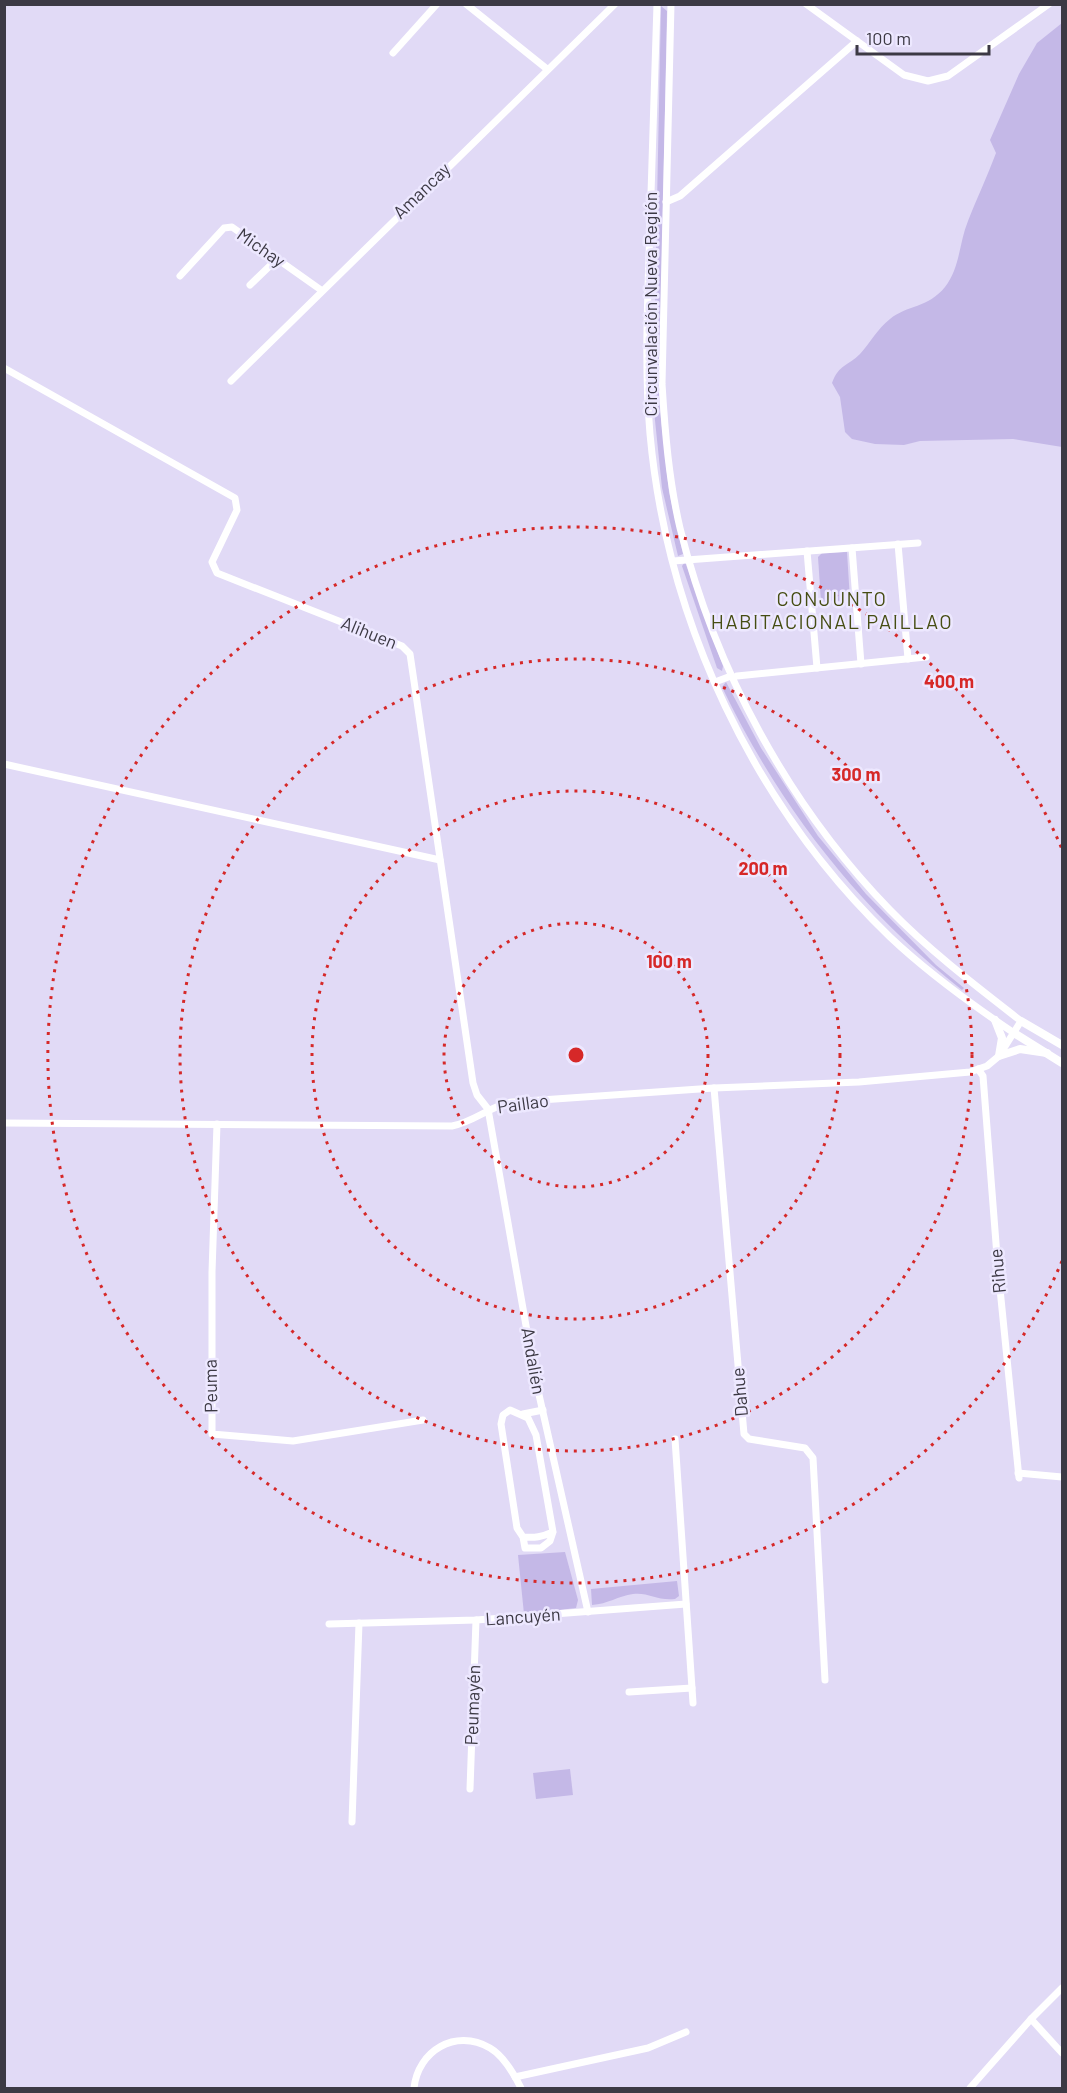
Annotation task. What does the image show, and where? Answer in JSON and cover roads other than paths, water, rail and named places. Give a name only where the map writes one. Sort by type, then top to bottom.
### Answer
[{"type":"street","points":[[393,53],[437,4]]},
{"type":"street","points":[[465,4],[547,69]]},
{"type":"street","name":"Amancay","points":[[231,381],[321,290],[615,4]]},
{"type":"street","name":"Circunvalación Nueva Región","points":[[657,4],[647,370],[654,467],[673,561],[688,613],[715,682],[753,758],[788,814],[827,867],[892,938],[995,1020],[1062,1063]]},
{"type":"street","name":"Circunvalación Nueva Región","points":[[671,4],[662,354],[664,413],[675,501],[705,607],[734,676],[777,761],[811,815],[848,863],[890,909],[946,962],[1022,1021],[1062,1045]]},
{"type":"street","points":[[806,4],[904,75],[921,81],[935,81],[948,76],[1049,4]]},
{"type":"street","points":[[666,201],[680,196],[857,40]]},
{"type":"street","name":"Michay","points":[[180,276],[224,228],[232,227],[321,290]]},
{"type":"street","points":[[250,285],[277,259]]},
{"type":"street","name":"Alihuen","points":[[4,368],[235,498],[238,508],[212,562],[217,573],[408,650],[412,657],[473,1083],[477,1095],[488,1109]]},
{"type":"street","points":[[673,561],[918,543]]},
{"type":"street","points":[[898,544],[908,659]]},
{"type":"street","points":[[852,548],[861,664]]},
{"type":"street","points":[[807,551],[817,668]]},
{"type":"street","points":[[715,682],[734,676],[926,657]]},
{"type":"street","points":[[4,764],[440,860]]},
{"type":"street","points":[[995,1020],[1002,1038],[999,1056],[1020,1049],[1047,1053]]},
{"type":"street","name":"Paillao","points":[[4,1124],[452,1126],[465,1123],[488,1109],[513,1102],[714,1088],[859,1082],[978,1070],[999,1056],[1022,1021]]},
{"type":"street","name":"Rihue","points":[[978,1070],[983,1076],[998,1269],[1019,1475],[1062,1477]]},
{"type":"street","name":"Dahue","points":[[714,1088],[744,1434],[749,1439],[805,1448],[813,1458],[825,1680]]},
{"type":"street","name":"Andalién","points":[[488,1109],[543,1410],[588,1612]]},
{"type":"street","name":"Peuma","points":[[217,1124],[212,1305],[212,1434],[293,1441],[423,1420]]},
{"type":"street","points":[[523,1414],[528,1418],[536,1435],[553,1532],[550,1540],[541,1548],[525,1548],[523,1537],[517,1528],[501,1424],[503,1415],[510,1410],[523,1414],[543,1410]]},
{"type":"street","points":[[675,1439],[693,1703]]},
{"type":"street","name":"Lancuyén","points":[[329,1624],[476,1620],[686,1604]]},
{"type":"street","name":"Peumayén","points":[[470,1789],[476,1620]]},
{"type":"street","points":[[352,1821],[359,1623]]},
{"type":"street","points":[[629,1692],[692,1688]]},
{"type":"street","points":[[970,2088],[1031,2019],[1062,1988]]},
{"type":"street","points":[[1031,2019],[1062,2053]]},
{"type":"street","points":[[515,2077],[648,2048],[686,2032]]},
{"type":"street","points":[[414,2088],[420,2065],[427,2054],[437,2048],[459,2042],[478,2043],[490,2048],[515,2077],[521,2088]]},
{"type":"district","name":"CONJUNTO HABITACIONAL PAILLAO","points":[[832,610]]}]
